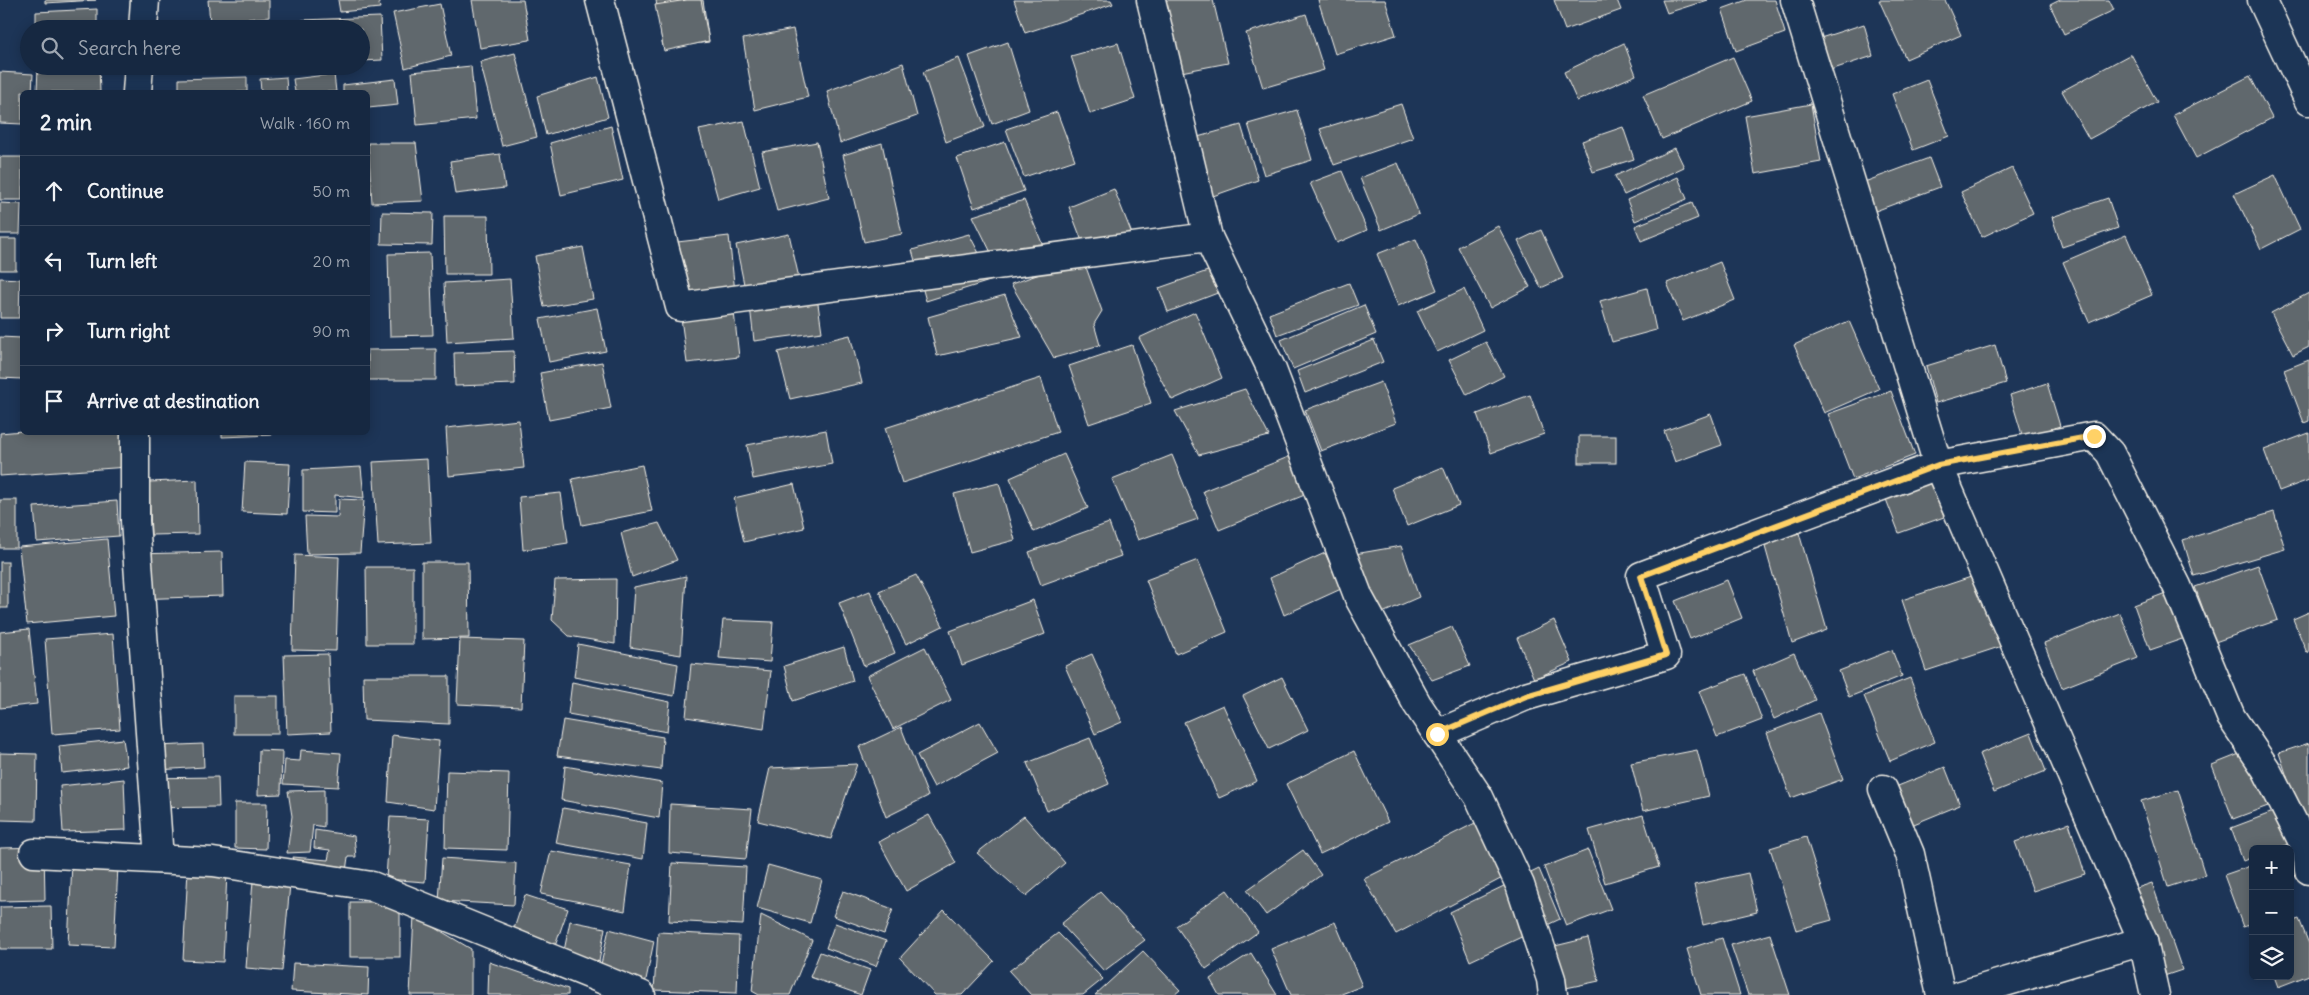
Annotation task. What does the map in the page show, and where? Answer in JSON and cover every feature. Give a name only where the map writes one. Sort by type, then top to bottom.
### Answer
[{"type":"street","points":[[144,20],[145,0]]},
{"type":"street","points":[[600,0],[680,306],[1208,237]]},
{"type":"street","points":[[1151,0],[1208,237],[1272,370],[1359,598],[1417,704],[1479,797],[1520,885],[1551,979],[1553,995]]},
{"type":"street","points":[[1795,0],[1938,465],[2143,941],[2154,995]]},
{"type":"street","points":[[2262,0],[2309,101]]},
{"type":"street","points":[[137,90],[138,75]]},
{"type":"street","points":[[135,435],[135,521],[159,860]]},
{"type":"street","points":[[1437,734],[1526,696],[1666,655],[1641,576],[1938,465],[2094,436],[2110,452],[2178,586],[2231,717],[2266,769],[2307,850],[2309,870]]},
{"type":"street","points":[[1883,789],[1910,854],[1941,995]]},
{"type":"street","points":[[34,853],[213,862],[372,886],[641,995]]},
{"type":"street","points":[[1961,995],[2143,941]]},
{"type":"building","points":[[45,0],[96,0],[45,3]]},
{"type":"building","points":[[208,0],[269,0],[269,17],[210,20]]},
{"type":"building","points":[[338,0],[378,0],[380,8],[340,12]]},
{"type":"building","points":[[472,0],[523,0],[530,40],[480,48]]},
{"type":"building","points":[[656,0],[703,0],[709,42],[663,48]]},
{"type":"building","points":[[687,0],[701,0],[709,41],[664,51],[655,5]]},
{"type":"building","points":[[1014,0],[1111,0],[1113,4],[1025,33]]},
{"type":"building","points":[[1164,0],[1213,0],[1228,63],[1181,72]]},
{"type":"building","points":[[1318,0],[1385,0],[1396,35],[1335,54]]},
{"type":"building","points":[[1554,0],[1617,0],[1621,10],[1565,30]]},
{"type":"building","points":[[1662,0],[1708,0],[1667,13]]},
{"type":"building","points":[[1747,0],[1775,0],[1785,33],[1736,51],[1722,9]]},
{"type":"building","points":[[1879,0],[1945,0],[1961,35],[1906,59]]},
{"type":"building","points":[[2060,0],[2109,0],[2114,10],[2064,34],[2050,5]]},
{"type":"building","points":[[440,4],[451,56],[405,68],[393,13]]},
{"type":"building","points":[[97,9],[97,20],[36,20],[36,12]]},
{"type":"building","points":[[1306,14],[1324,70],[1263,88],[1246,33]]},
{"type":"building","points":[[380,17],[382,60],[370,61],[370,20],[302,20]]},
{"type":"building","points":[[1864,24],[1873,56],[1815,75],[1805,43]]},
{"type":"building","points":[[793,29],[808,97],[755,110],[743,39]]},
{"type":"building","points":[[1008,42],[1029,110],[992,124],[969,56]]},
{"type":"building","points":[[1118,43],[1135,99],[1090,114],[1071,56]]},
{"type":"building","points":[[1624,43],[1636,75],[1577,101],[1564,72]]},
{"type":"building","points":[[515,53],[537,137],[502,146],[480,62]]},
{"type":"building","points":[[2131,54],[2157,102],[2089,139],[2062,91]]},
{"type":"building","points":[[1733,57],[1752,101],[1662,139],[1643,95]]},
{"type":"building","points":[[959,58],[985,127],[946,142],[923,72]]},
{"type":"building","points":[[903,63],[917,116],[840,143],[827,91]]},
{"type":"building","points":[[471,66],[476,119],[417,125],[412,72]]},
{"type":"building","points":[[0,72],[33,75],[32,90],[20,90],[20,124],[0,123]]},
{"type":"building","points":[[38,75],[99,75],[100,90],[37,90]]},
{"type":"building","points":[[334,75],[336,90],[295,90],[293,79]]},
{"type":"building","points":[[2250,76],[2272,118],[2196,158],[2173,115]]},
{"type":"building","points":[[247,77],[247,90],[179,90],[179,79]]},
{"type":"building","points":[[286,77],[287,90],[261,90],[260,79]]},
{"type":"building","points":[[598,77],[608,117],[546,135],[537,96]]},
{"type":"building","points":[[395,79],[398,105],[370,108],[370,90],[343,90],[343,85]]},
{"type":"building","points":[[1927,80],[1949,136],[1913,150],[1892,94]]},
{"type":"building","points":[[1401,104],[1413,138],[1334,165],[1320,129]]},
{"type":"building","points":[[1811,104],[1821,162],[1755,174],[1745,116]]},
{"type":"building","points":[[1297,110],[1312,160],[1264,175],[1248,124]]},
{"type":"building","points":[[1057,112],[1075,160],[1024,177],[1006,129]]},
{"type":"building","points":[[744,121],[760,187],[718,199],[699,130]]},
{"type":"building","points":[[1241,125],[1258,180],[1213,196],[1194,138]]},
{"type":"building","points":[[611,126],[623,180],[561,195],[550,143]]},
{"type":"building","points":[[1623,127],[1634,159],[1593,172],[1582,141]]},
{"type":"building","points":[[817,142],[829,198],[777,211],[762,152]]},
{"type":"building","points":[[1005,142],[1024,191],[974,208],[957,158]]},
{"type":"building","points":[[370,143],[416,143],[423,201],[372,203]]},
{"type":"building","points":[[882,143],[902,234],[864,242],[843,155]]},
{"type":"building","points":[[1675,148],[1684,167],[1624,195],[1615,176]]},
{"type":"building","points":[[500,154],[505,188],[455,194],[450,161]]},
{"type":"building","points":[[0,157],[20,157],[20,200],[0,200]]},
{"type":"building","points":[[1929,158],[1940,187],[1870,213],[1859,184]]},
{"type":"building","points":[[1398,163],[1419,214],[1381,230],[1360,178]]},
{"type":"building","points":[[2012,168],[2033,213],[1982,237],[1961,192]]},
{"type":"building","points":[[1342,171],[1367,230],[1337,243],[1310,183]]},
{"type":"building","points":[[2275,175],[2300,229],[2261,249],[2234,194]]},
{"type":"building","points":[[1678,177],[1687,199],[1635,221],[1627,200]]},
{"type":"building","points":[[1114,189],[1136,244],[1090,262],[1069,207]]},
{"type":"building","points":[[2108,198],[2118,228],[2062,247],[2052,217]]},
{"type":"building","points":[[1024,200],[1049,260],[1002,275],[973,216]]},
{"type":"building","points":[[0,203],[20,204],[20,234],[0,234]]},
{"type":"building","points":[[1692,203],[1698,218],[1641,241],[1635,226]]},
{"type":"building","points":[[382,212],[433,213],[432,245],[381,244]]},
{"type":"building","points":[[444,216],[488,216],[489,274],[445,274]]},
{"type":"building","points":[[1498,226],[1530,287],[1490,308],[1458,247]]},
{"type":"building","points":[[1541,230],[1563,278],[1541,288],[1518,241]]},
{"type":"building","points":[[789,234],[799,278],[745,289],[736,245]]},
{"type":"building","points":[[969,234],[993,280],[926,301],[912,250]]},
{"type":"building","points":[[2126,235],[2152,295],[2089,322],[2063,262]]},
{"type":"building","points":[[729,236],[735,292],[666,300],[660,244]]},
{"type":"building","points":[[0,239],[16,239],[16,270],[0,270]]},
{"type":"building","points":[[1416,239],[1437,290],[1398,306],[1377,254]]},
{"type":"building","points":[[583,247],[593,299],[544,307],[535,256]]},
{"type":"building","points":[[430,253],[433,335],[390,336],[388,254]]},
{"type":"building","points":[[1083,259],[1102,311],[1094,324],[1100,345],[1054,358],[1011,284]]},
{"type":"building","points":[[1720,262],[1735,300],[1683,321],[1667,283]]},
{"type":"building","points":[[1219,267],[1228,289],[1168,312],[1159,288]]},
{"type":"building","points":[[0,278],[20,279],[19,318],[0,318]]},
{"type":"building","points":[[510,279],[514,338],[447,342],[444,283]]},
{"type":"building","points":[[1349,283],[1358,305],[1277,335],[1269,314]]},
{"type":"building","points":[[1647,288],[1656,330],[1612,342],[1600,301]]},
{"type":"building","points":[[1464,289],[1483,330],[1437,352],[1417,311]]},
{"type":"building","points":[[2309,293],[2309,347],[2293,355],[2271,313]]},
{"type":"building","points":[[1005,295],[1022,337],[937,356],[928,317]]},
{"type":"building","points":[[817,297],[822,332],[754,341],[750,306]]},
{"type":"building","points":[[1364,305],[1376,334],[1293,369],[1281,340]]},
{"type":"building","points":[[597,308],[606,351],[549,362],[540,319]]},
{"type":"building","points":[[734,312],[739,357],[687,363],[681,318]]},
{"type":"building","points":[[1195,312],[1222,378],[1172,400],[1139,338]]},
{"type":"building","points":[[1849,321],[1879,389],[1824,413],[1794,345]]},
{"type":"building","points":[[850,335],[862,383],[790,399],[778,352]]},
{"type":"building","points":[[0,337],[20,338],[20,379],[0,378]]},
{"type":"building","points":[[1374,340],[1383,362],[1305,393],[1297,371]]},
{"type":"building","points":[[1486,342],[1504,376],[1467,395],[1449,360]]},
{"type":"building","points":[[1132,345],[1151,403],[1089,424],[1069,366]]},
{"type":"building","points":[[1995,345],[2006,383],[1936,403],[1926,366]]},
{"type":"building","points":[[436,349],[436,380],[370,380],[370,350]]},
{"type":"building","points":[[514,351],[515,384],[455,386],[454,353]]},
{"type":"building","points":[[2309,360],[2309,421],[2304,423],[2284,370]]},
{"type":"building","points":[[602,362],[611,408],[549,420],[540,373]]},
{"type":"building","points":[[1041,378],[1058,432],[902,483],[885,428]]},
{"type":"building","points":[[1381,382],[1396,423],[1321,451],[1305,410]]},
{"type":"building","points":[[2047,383],[2060,426],[2023,438],[2010,395]]},
{"type":"building","points":[[1245,389],[1269,436],[1199,455],[1175,411]]},
{"type":"building","points":[[1891,391],[1915,455],[1853,479],[1828,414]]},
{"type":"building","points":[[1530,395],[1544,434],[1491,453],[1477,414]]},
{"type":"building","points":[[1711,414],[1722,445],[1675,462],[1664,431]]},
{"type":"building","points":[[519,420],[524,468],[449,476],[446,428]]},
{"type":"building","points":[[826,430],[832,464],[753,479],[747,445]]},
{"type":"building","points":[[20,431],[20,435],[126,435],[128,467],[0,476],[0,433]]},
{"type":"building","points":[[2309,433],[2309,480],[2279,491],[2264,450]]},
{"type":"building","points":[[222,435],[272,435],[222,437]]},
{"type":"building","points":[[1579,436],[1616,436],[1616,463],[1579,463]]},
{"type":"building","points":[[1064,454],[1088,508],[1034,532],[1010,478]]},
{"type":"building","points":[[1296,454],[1312,492],[1219,530],[1203,491]]},
{"type":"building","points":[[1172,455],[1198,519],[1138,540],[1112,479]]},
{"type":"building","points":[[427,459],[431,543],[378,545],[373,462]]},
{"type":"building","points":[[245,462],[290,464],[287,514],[242,512]]},
{"type":"building","points":[[642,465],[652,511],[582,525],[572,479]]},
{"type":"building","points":[[361,467],[364,498],[335,495],[335,513],[303,512],[303,470]]},
{"type":"building","points":[[1443,467],[1459,505],[1407,526],[1392,488]]},
{"type":"building","points":[[1929,478],[1944,517],[1899,533],[1884,494]]},
{"type":"building","points":[[197,480],[198,534],[151,535],[149,482]]},
{"type":"building","points":[[999,483],[1015,540],[970,552],[954,494]]},
{"type":"building","points":[[794,484],[804,528],[744,542],[734,498]]},
{"type":"building","points":[[561,493],[568,543],[523,550],[519,497]]},
{"type":"building","points":[[339,499],[364,500],[360,553],[307,554],[305,516],[338,517]]},
{"type":"building","points":[[0,500],[17,500],[17,548],[0,548]]},
{"type":"building","points":[[117,501],[119,536],[37,542],[34,507]]},
{"type":"building","points":[[2274,512],[2285,549],[2194,576],[2183,540]]},
{"type":"building","points":[[659,523],[677,560],[632,577],[621,533]]},
{"type":"building","points":[[1109,523],[1121,556],[1041,585],[1029,552]]},
{"type":"building","points":[[1799,533],[1827,630],[1792,643],[1764,543]]},
{"type":"building","points":[[107,539],[114,616],[27,624],[19,547]]},
{"type":"building","points":[[1401,546],[1419,597],[1371,618],[1349,555]]},
{"type":"building","points":[[222,552],[223,596],[134,599],[133,554]]},
{"type":"building","points":[[1325,553],[1341,589],[1284,615],[1270,578]]},
{"type":"building","points":[[295,555],[339,557],[336,651],[292,650]]},
{"type":"building","points":[[1198,560],[1227,632],[1176,654],[1146,580]]},
{"type":"building","points":[[0,562],[8,562],[8,608],[0,608]]},
{"type":"building","points":[[422,562],[468,562],[469,638],[422,639]]},
{"type":"building","points":[[2258,565],[2278,620],[2215,642],[2195,587]]},
{"type":"building","points":[[366,567],[413,567],[413,644],[367,644]]},
{"type":"building","points":[[916,575],[943,626],[906,644],[879,591]]},
{"type":"building","points":[[1977,575],[2002,646],[1926,671],[1902,600]]},
{"type":"building","points":[[686,576],[681,655],[630,647],[634,587]]},
{"type":"building","points":[[616,579],[615,644],[569,636],[552,620],[555,580]]},
{"type":"building","points":[[1727,580],[1742,618],[1690,639],[1675,601]]},
{"type":"building","points":[[870,591],[895,653],[864,666],[839,603]]},
{"type":"building","points":[[2171,591],[2188,637],[2150,650],[2134,605]]},
{"type":"building","points":[[1033,600],[1045,634],[962,665],[950,631]]},
{"type":"building","points":[[2309,612],[2309,652],[2307,653],[2293,619]]},
{"type":"building","points":[[2120,613],[2138,658],[2062,688],[2044,643]]},
{"type":"building","points":[[723,620],[773,622],[770,662],[719,658]]},
{"type":"building","points":[[1554,620],[1572,662],[1534,679],[1517,638]]},
{"type":"building","points":[[1452,627],[1470,666],[1432,680],[1409,645]]},
{"type":"building","points":[[29,629],[37,704],[0,708],[0,632]]},
{"type":"building","points":[[113,634],[120,729],[52,734],[45,639]]},
{"type":"building","points":[[460,639],[524,641],[521,707],[457,704]]},
{"type":"building","points":[[578,644],[678,664],[674,696],[574,677]]},
{"type":"building","points":[[844,647],[853,681],[793,701],[784,666]]},
{"type":"building","points":[[925,647],[951,700],[893,729],[867,676]]},
{"type":"building","points":[[1892,650],[1902,676],[1849,697],[1839,671]]},
{"type":"building","points":[[1794,653],[1815,700],[1774,719],[1753,671]]},
{"type":"building","points":[[328,654],[331,732],[287,734],[284,655]]},
{"type":"building","points":[[1092,654],[1122,722],[1095,734],[1065,666]]},
{"type":"building","points":[[691,664],[771,671],[764,729],[686,717]]},
{"type":"building","points":[[1745,674],[1762,720],[1717,737],[1699,691]]},
{"type":"building","points":[[363,676],[449,676],[449,724],[364,720]]},
{"type":"building","points":[[1282,677],[1308,730],[1269,749],[1243,696]]},
{"type":"building","points":[[1910,678],[1935,742],[1890,761],[1864,696]]},
{"type":"building","points":[[572,682],[670,702],[667,732],[568,714]]},
{"type":"building","points":[[234,696],[278,696],[278,734],[234,734]]},
{"type":"building","points":[[1223,705],[1257,781],[1219,798],[1184,722]]},
{"type":"building","points":[[1819,713],[1843,779],[1791,798],[1767,733]]},
{"type":"building","points":[[563,720],[663,737],[661,770],[557,756]]},
{"type":"building","points":[[980,722],[998,753],[934,787],[917,755]]},
{"type":"building","points":[[901,727],[928,796],[886,817],[859,747]]},
{"type":"building","points":[[2031,733],[2046,771],[1994,792],[1979,754]]},
{"type":"building","points":[[392,735],[439,741],[434,809],[388,802]]},
{"type":"building","points":[[1090,738],[1109,784],[1047,811],[1027,763]]},
{"type":"building","points":[[123,739],[127,766],[62,773],[59,746]]},
{"type":"building","points":[[2309,743],[2309,822],[2303,824],[2279,753]]},
{"type":"building","points":[[203,744],[204,767],[158,770],[157,746]]},
{"type":"building","points":[[259,750],[282,751],[281,794],[258,795]]},
{"type":"building","points":[[301,750],[341,753],[338,787],[283,784],[285,760],[300,761]]},
{"type":"building","points":[[1697,750],[1709,796],[1643,811],[1631,763]]},
{"type":"building","points":[[1354,751],[1388,822],[1320,854],[1286,784]]},
{"type":"building","points":[[2247,751],[2268,806],[2233,819],[2212,765]]},
{"type":"building","points":[[0,753],[37,754],[36,821],[0,820]]},
{"type":"building","points":[[857,764],[831,839],[758,821],[770,768]]},
{"type":"building","points":[[565,766],[662,783],[659,818],[561,800]]},
{"type":"building","points":[[1945,767],[1960,805],[1909,826],[1893,788]]},
{"type":"building","points":[[447,771],[509,773],[507,850],[445,848]]},
{"type":"building","points":[[218,777],[219,807],[142,808],[142,778]]},
{"type":"building","points":[[124,779],[126,830],[63,832],[60,786]]},
{"type":"building","points":[[324,790],[324,827],[313,825],[310,852],[287,853],[292,816],[288,791]]},
{"type":"building","points":[[2178,790],[2205,875],[2168,887],[2141,801]]},
{"type":"building","points":[[235,803],[267,803],[266,849],[235,848]]},
{"type":"building","points":[[670,804],[752,809],[746,859],[669,853]]},
{"type":"building","points":[[563,808],[647,823],[643,859],[556,843]]},
{"type":"building","points":[[2276,811],[2288,844],[2249,845],[2249,859],[2243,861],[2231,828]]},
{"type":"building","points":[[929,815],[956,863],[906,891],[879,842]]},
{"type":"building","points":[[1643,815],[1659,867],[1605,883],[1589,830]]},
{"type":"building","points":[[1024,816],[1065,863],[1026,896],[977,853]]},
{"type":"building","points":[[390,817],[429,819],[425,882],[386,879]]},
{"type":"building","points":[[1483,819],[1510,874],[1396,934],[1364,879]]},
{"type":"building","points":[[2069,823],[2085,874],[2033,891],[2015,842]]},
{"type":"building","points":[[315,830],[354,836],[356,857],[348,857],[345,878],[297,870],[293,857],[328,860],[330,850],[314,848]]},
{"type":"building","points":[[1806,837],[1832,920],[1796,930],[1770,848]]},
{"type":"building","points":[[44,847],[45,900],[0,901],[0,848]]},
{"type":"building","points":[[1303,850],[1321,875],[1266,915],[1247,890]]},
{"type":"building","points":[[1588,850],[1611,909],[1566,926],[1544,867]]},
{"type":"building","points":[[551,851],[631,865],[625,911],[541,894]]},
{"type":"building","points":[[442,858],[516,863],[514,905],[439,901]]},
{"type":"building","points":[[72,863],[118,866],[114,947],[68,945]]},
{"type":"building","points":[[672,863],[746,867],[743,925],[669,921]]},
{"type":"building","points":[[768,865],[822,880],[810,923],[757,908]]},
{"type":"building","points":[[2249,866],[2249,925],[2243,927],[2224,875]]},
{"type":"building","points":[[1539,869],[1560,919],[1470,961],[1450,912]]},
{"type":"building","points":[[188,870],[227,872],[223,962],[183,960]]},
{"type":"building","points":[[1748,873],[1757,912],[1703,925],[1694,885]]},
{"type":"building","points":[[253,881],[290,884],[282,971],[246,968]]},
{"type":"building","points":[[2152,883],[2182,970],[2149,981],[2119,894]]},
{"type":"building","points":[[1227,890],[1258,932],[1206,969],[1176,926]]},
{"type":"building","points":[[843,891],[893,909],[884,934],[833,916]]},
{"type":"building","points":[[1100,892],[1145,940],[1104,971],[1061,924]]},
{"type":"building","points":[[525,895],[568,909],[554,949],[512,935]]},
{"type":"building","points":[[350,902],[400,902],[400,957],[350,957]]},
{"type":"building","points":[[51,906],[52,949],[0,949],[0,907]]},
{"type":"building","points":[[944,910],[994,961],[962,995],[935,995],[900,958]]},
{"type":"building","points":[[414,915],[471,949],[471,995],[410,995]]},
{"type":"building","points":[[761,915],[812,940],[790,995],[759,995],[752,991]]},
{"type":"building","points":[[2299,919],[2309,944],[2309,975],[2278,987],[2275,980],[2294,980],[2294,921]]},
{"type":"building","points":[[570,921],[605,928],[597,973],[562,961]]},
{"type":"building","points":[[1335,922],[1362,986],[1339,995],[1291,995],[1271,949]]},
{"type":"building","points":[[835,923],[886,941],[876,966],[826,948]]},
{"type":"building","points":[[609,929],[654,941],[643,994],[599,973]]},
{"type":"building","points":[[658,932],[739,936],[737,993],[654,990]]},
{"type":"building","points":[[1058,933],[1103,979],[1083,995],[1031,995],[1009,971]]},
{"type":"building","points":[[1770,934],[1790,995],[1748,995],[1731,945]]},
{"type":"building","points":[[1588,938],[1599,981],[1566,988],[1555,946]]},
{"type":"building","points":[[1722,938],[1740,995],[1701,995],[1687,949]]},
{"type":"building","points":[[1143,951],[1180,990],[1174,995],[1095,995]]},
{"type":"building","points":[[820,952],[870,970],[861,995],[810,977]]},
{"type":"building","points":[[1251,953],[1277,995],[1219,995],[1210,979]]},
{"type":"building","points":[[489,962],[568,989],[568,995],[488,995]]},
{"type":"building","points":[[293,963],[369,967],[368,995],[291,991]]},
{"type":"route","points":[[1437,734],[1526,696],[1666,655],[1641,576],[1938,465],[2094,436]]}]
